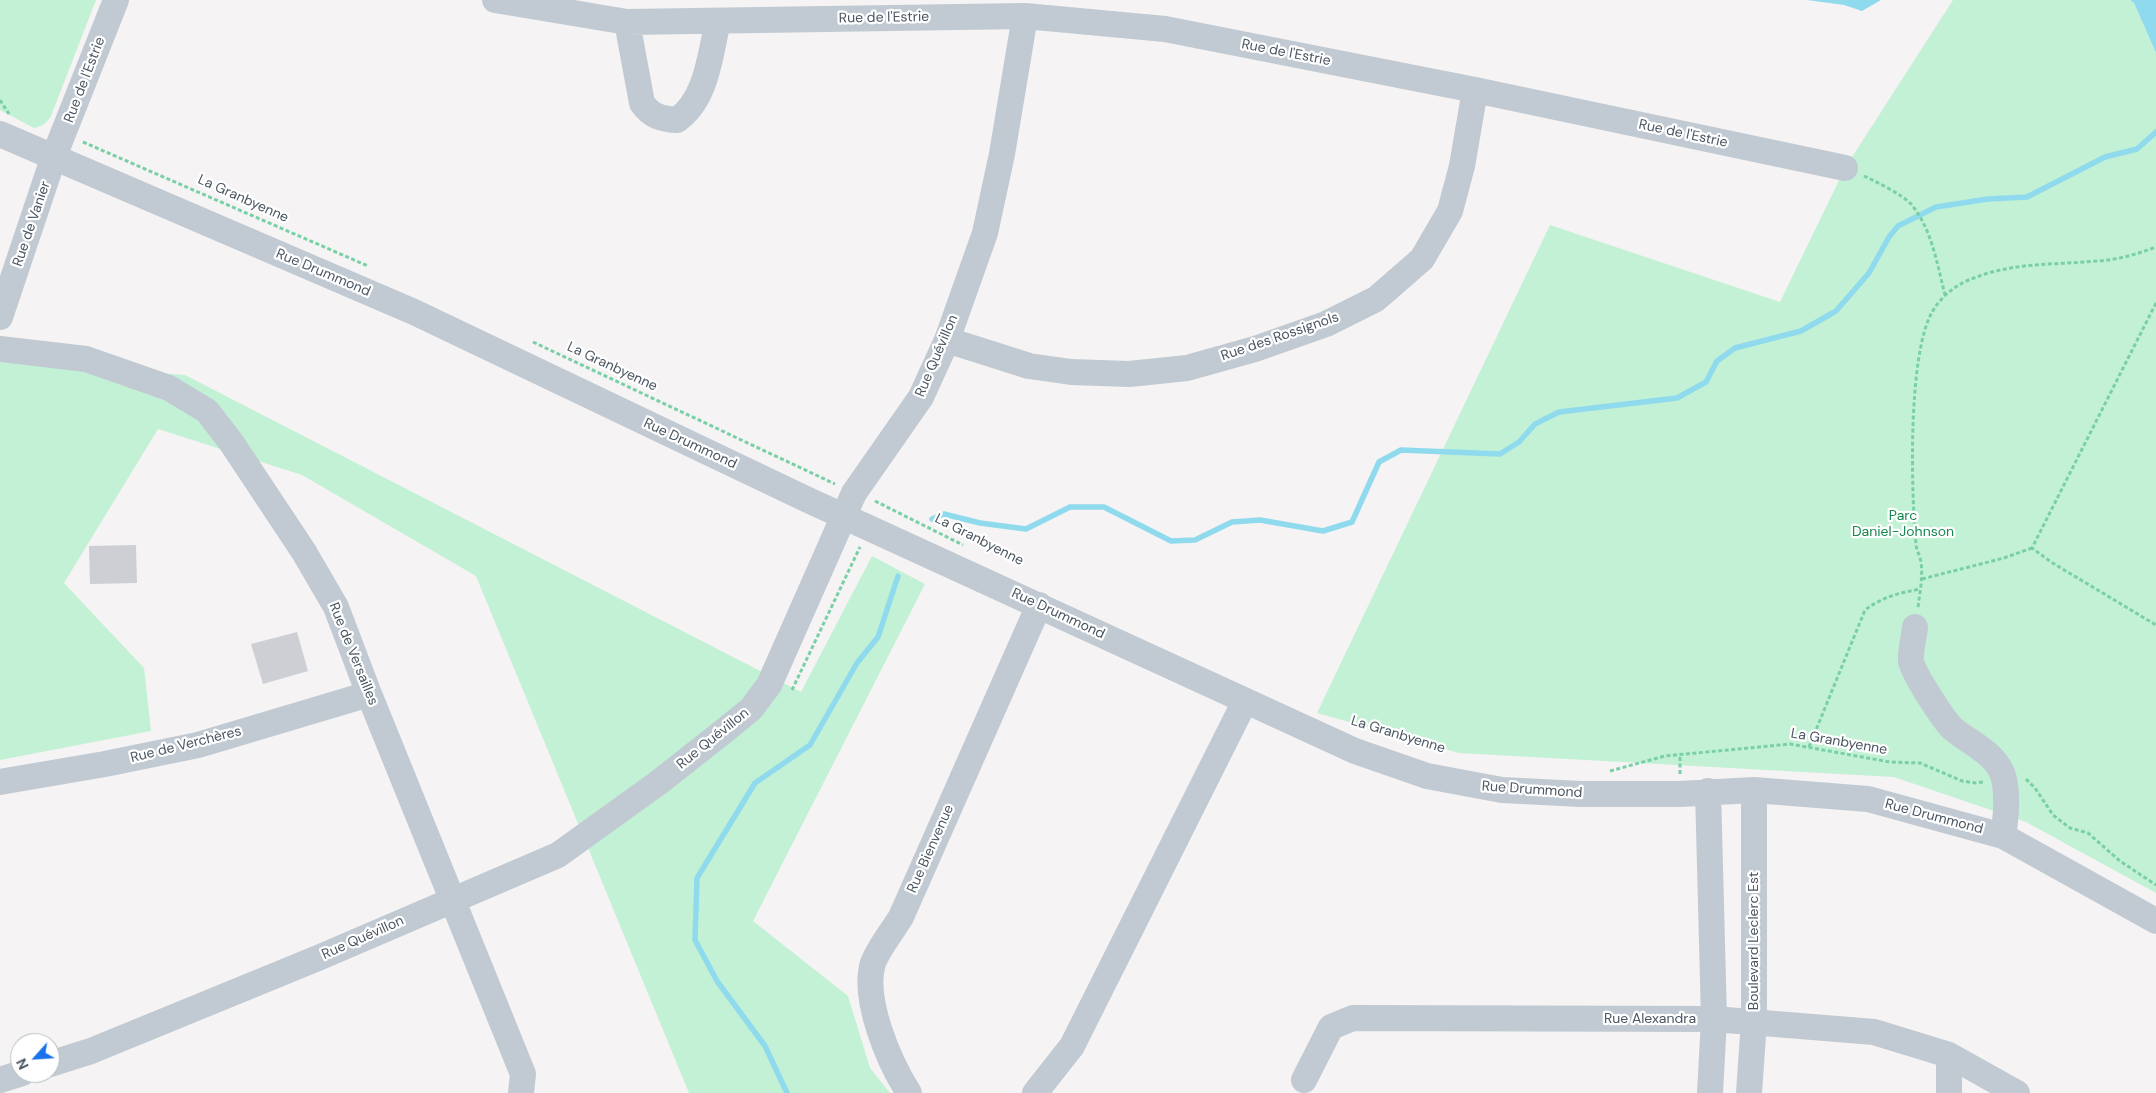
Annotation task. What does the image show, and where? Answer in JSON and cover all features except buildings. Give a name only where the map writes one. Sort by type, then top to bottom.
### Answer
[{"type":"street","name":"Rue de l'Estrie","points":[[54,159],[116,0]]},
{"type":"street","name":"Rue de l'Estrie","points":[[495,0],[628,22],[1025,16],[1165,29],[1475,90],[1845,168]]},
{"type":"street","name":"Rue Quévillon","points":[[60,1061],[91,1051],[164,1021],[558,855],[658,783],[751,709],[769,685],[849,505],[921,397],[947,340],[985,232],[1002,154],[1025,16]]},
{"type":"street","points":[[628,22],[642,103],[648,111],[656,116],[676,120],[688,112],[700,94],[718,21]]},
{"type":"street","name":"Rue des Rossignols","points":[[947,340],[1029,366],[1071,372],[1129,374],[1187,368],[1255,349],[1326,324],[1376,299],[1422,259],[1450,210],[1462,166],[1475,90]]},
{"type":"street","name":"Rue Drummond","points":[[5,124],[33,148],[54,159],[414,312],[849,505],[1039,605],[1355,751],[1427,776],[1502,790],[1581,794],[1680,794],[1754,790],[1868,799],[2004,836],[2156,921]]},
{"type":"street","name":"Rue de Vanier","points":[[0,317],[54,159]]},
{"type":"street","name":"Rue de Versailles","points":[[0,349],[86,359],[169,388],[207,411],[231,442],[304,552],[336,607],[369,694],[524,1074],[521,1093]]},
{"type":"street","name":"Rue Bienvenue","points":[[909,1093],[896,1074],[870,1004],[873,963],[901,917],[1039,605]]},
{"type":"street","points":[[1915,627],[1911,662],[1941,716],[1953,729],[1985,752],[1996,764],[2004,778],[2006,815],[2004,836]]},
{"type":"street","name":"Rue de Verchères","points":[[0,782],[105,764],[198,745],[369,694]]},
{"type":"street","points":[[1035,1093],[1072,1046],[1246,700]]},
{"type":"street","name":"Boulevard Leclerc Est","points":[[1749,1093],[1754,1021],[1754,790]]},
{"type":"street","points":[[1708,792],[1714,1019],[1710,1093]]},
{"type":"street","name":"Rue Alexandra","points":[[1304,1080],[1331,1027],[1353,1018],[1714,1019],[1874,1032],[1949,1055],[2017,1093]]},
{"type":"street","points":[[1949,1055],[1949,1093]]},
{"type":"path","points":[[0,100],[5,124]]},
{"type":"path","name":"La Granbyenne","points":[[64,134],[377,270]]},
{"type":"path","points":[[1845,168],[1868,178],[1910,203],[1924,226],[1933,248],[1945,295]]},
{"type":"path","points":[[1809,747],[1865,610],[1887,596],[1920,589],[1922,579],[1921,560],[1916,546],[1914,473],[1915,394],[1923,340],[1931,314],[1945,295],[1972,278],[1992,272],[2024,265],[2129,257],[2156,247]]},
{"type":"path","points":[[1922,579],[2032,548],[2156,302]]},
{"type":"path","name":"La Granbyenne","points":[[530,340],[849,505],[882,504],[971,548]]},
{"type":"path","points":[[2032,548],[2050,562],[2156,625]]},
{"type":"path","name":"La Granbyenne","points":[[1601,773],[1652,758],[1769,744],[1790,744],[1890,762],[1920,763],[1962,781],[1976,783],[1985,781]]},
{"type":"path","points":[[1680,755],[1680,782]]},
{"type":"path","points":[[2021,778],[2027,779],[2035,788],[2053,815],[2070,828],[2088,833],[2120,861],[2156,884]]},
{"type":"green space","points":[[0,0],[96,0],[51,116],[44,124],[34,128],[0,110]]},
{"type":"green space","name":"Parc Daniel-Johnson","points":[[1953,0],[2130,0],[2134,3],[2156,53],[2156,893],[2026,822],[1894,777],[1459,753],[1317,713],[1550,225],[1780,302],[1845,168]]},
{"type":"green space","points":[[0,361],[185,375],[801,692],[872,556],[925,584],[753,921],[848,996],[870,1068],[890,1093],[689,1093],[476,576],[302,475],[158,429],[64,583],[144,668],[151,731],[0,760]]},
{"type":"water","points":[[1807,0],[1881,0],[1862,11],[1844,5]]},
{"type":"water","points":[[2130,0],[2156,0],[2156,53],[2134,3]]},
{"type":"waterway","points":[[932,519],[944,514],[980,523],[1026,529],[1070,507],[1104,507],[1171,541],[1195,540],[1232,522],[1260,520],[1323,531],[1352,522],[1379,462],[1401,450],[1500,454],[1519,442],[1535,424],[1559,412],[1677,398],[1706,382],[1717,361],[1735,348],[1801,331],[1836,311],[1869,273],[1889,237],[1898,226],[1936,207],[1988,199],[2027,197],[2105,157],[2137,149],[2156,132]]},
{"type":"waterway","points":[[787,1093],[765,1046],[717,981],[695,940],[697,878],[755,783],[810,745],[857,663],[878,637],[898,576]]}]
